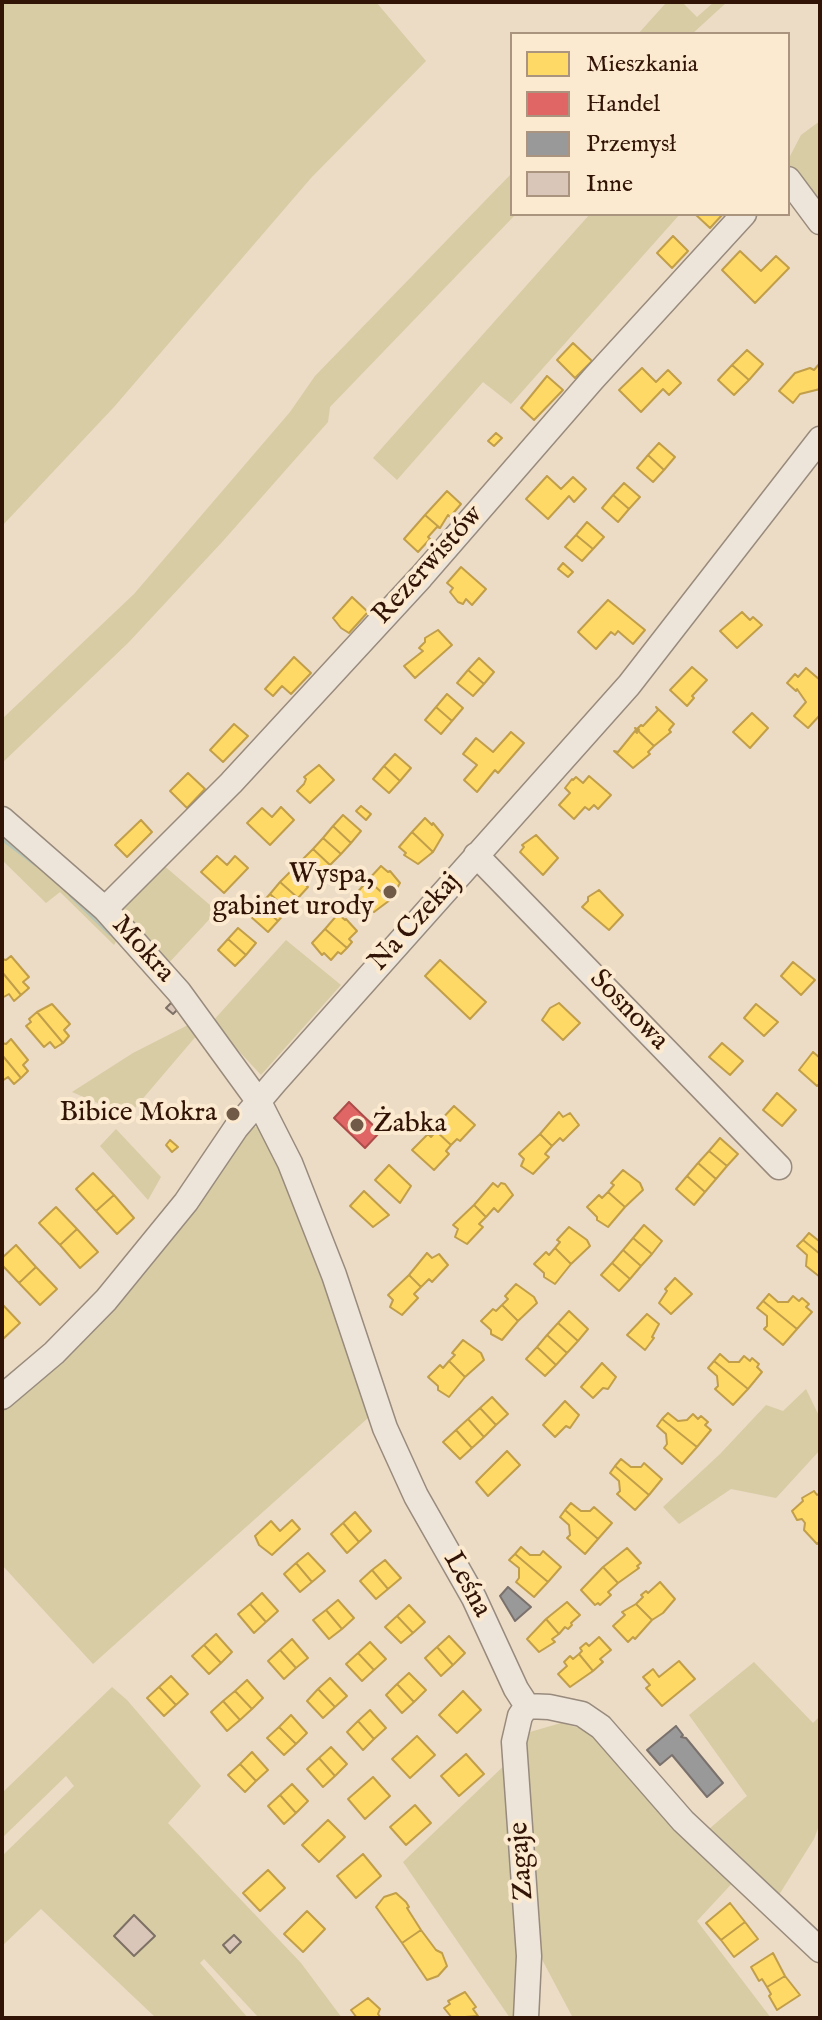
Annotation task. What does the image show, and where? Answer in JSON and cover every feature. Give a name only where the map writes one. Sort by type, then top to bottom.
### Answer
[{"type":"street","points":[[790,182],[820,222]]},
{"type":"street","name":"Rezerwistów","points":[[105,909],[231,783],[421,577],[593,379],[742,216]]},
{"type":"street","name":"Na Czekaj","points":[[2,1397],[54,1353],[106,1300],[186,1202],[236,1128],[629,685],[820,439]]},
{"type":"street","name":"Mokra","points":[[2,819],[105,909],[179,992],[259,1102]]},
{"type":"street","name":"Sosnowa","points":[[476,855],[779,1167]]},
{"type":"street","name":"Leśna","points":[[259,1102],[290,1163],[334,1275],[385,1428],[416,1496],[474,1598],[527,1706]]},
{"type":"street","points":[[527,1706],[582,1714],[601,1727],[683,1821],[820,1950]]},
{"type":"street","name":"Zagaje","points":[[526,2018],[529,1956],[514,1742],[520,1716],[527,1706]]},
{"type":"shaded area","points":[[2,2],[376,2],[426,61],[311,178],[114,407],[2,526]]},
{"type":"shaded area","points":[[682,2],[697,17],[714,2],[727,2],[694,32],[640,32],[665,4]]},
{"type":"shaded area","points":[[820,121],[820,207],[790,170],[790,156],[801,135]]},
{"type":"shaded area","points":[[510,175],[510,216],[514,216],[330,407],[328,422],[128,643],[2,763],[2,719],[134,594],[290,412],[315,376]]},
{"type":"shaded area","points":[[588,216],[678,216],[511,404],[483,382],[397,480],[373,458]]},
{"type":"shaded area","points":[[2,813],[119,936],[114,945],[60,892],[46,903],[2,860]]},
{"type":"shaded area","points":[[162,864],[217,911],[166,966],[117,910]]},
{"type":"shaded area","points":[[286,940],[341,985],[261,1075],[212,1022]]},
{"type":"shaded area","points":[[190,1024],[197,1035],[128,1116],[72,1092],[133,1053]]},
{"type":"shaded area","points":[[251,1127],[257,1127],[267,1135],[327,1285],[369,1417],[93,1664],[2,1565],[2,1407]]},
{"type":"shaded area","points":[[116,1129],[161,1177],[148,1200],[100,1146]]},
{"type":"shaded area","points":[[806,1389],[820,1418],[820,1450],[776,1498],[731,1489],[679,1524],[663,1507],[720,1454],[766,1405],[783,1411]]},
{"type":"shaded area","points":[[754,1662],[813,1723],[820,1716],[820,1823],[814,1839],[777,1898],[708,1830],[747,1796],[689,1715]]},
{"type":"shaded area","points":[[112,1687],[127,1700],[201,1786],[168,1823],[301,1963],[342,2018],[259,2018],[204,1959],[200,1963],[248,2018],[156,2018],[41,1909],[2,1946],[2,1856],[74,1786],[66,1776],[2,1838],[2,1793]]},
{"type":"shaded area","points":[[561,1723],[579,1728],[594,1737],[737,1878],[697,1921],[771,2018],[573,2018],[537,1950],[521,1755],[530,1732]]},
{"type":"shaded area","points":[[510,1760],[521,2018],[510,2018],[403,1862]]},
{"type":"building: Mieszkania","points":[[697,216],[721,216],[710,228]]},
{"type":"building: Mieszkania","points":[[673,236],[688,251],[672,268],[657,253]]},
{"type":"building: Mieszkania","points":[[740,251],[761,271],[776,256],[789,268],[755,303],[722,270]]},
{"type":"building: Mieszkania","points":[[573,343],[592,361],[575,378],[557,360]]},
{"type":"building: Mieszkania","points":[[747,350],[763,364],[749,380],[732,365]]},
{"type":"building: Mieszkania","points":[[820,363],[820,389],[800,394],[793,403],[779,391],[795,373],[810,368],[814,370]]},
{"type":"building: Mieszkania","points":[[732,365],[749,380],[734,395],[718,380]]},
{"type":"building: Mieszkania","points":[[642,368],[656,382],[668,370],[681,383],[669,395],[663,389],[641,412],[619,390]]},
{"type":"building: Mieszkania","points":[[547,376],[563,390],[534,420],[521,408]]},
{"type":"building: Mieszkania","points":[[496,433],[502,438],[494,446],[488,441]]},
{"type":"building: Mieszkania","points":[[659,443],[675,457],[664,470],[648,455]]},
{"type":"building: Mieszkania","points":[[648,455],[664,470],[653,482],[637,468]]},
{"type":"building: Mieszkania","points":[[547,476],[561,489],[573,477],[586,489],[574,502],[569,496],[548,519],[526,499]]},
{"type":"building: Mieszkania","points":[[624,483],[640,497],[629,509],[613,495]]},
{"type":"building: Mieszkania","points":[[447,491],[461,504],[450,517],[448,515],[440,528],[425,515]]},
{"type":"building: Mieszkania","points":[[613,495],[629,509],[618,522],[602,508]]},
{"type":"building: Mieszkania","points":[[425,515],[440,528],[437,527],[418,552],[404,539]]},
{"type":"building: Mieszkania","points":[[587,522],[604,537],[593,549],[576,535]]},
{"type":"building: Mieszkania","points":[[576,535],[593,549],[582,561],[565,547]]},
{"type":"building: Mieszkania","points":[[563,563],[573,572],[568,577],[558,569]]},
{"type":"building: Mieszkania","points":[[461,567],[486,589],[472,605],[466,599],[463,604],[458,602],[450,592],[453,588],[447,583]]},
{"type":"building: Mieszkania","points":[[352,597],[368,612],[349,633],[333,618]]},
{"type":"building: Mieszkania","points":[[608,600],[645,630],[633,644],[618,631],[615,635],[611,632],[596,649],[578,632]]},
{"type":"building: Mieszkania","points":[[742,612],[762,625],[737,648],[720,631]]},
{"type":"building: Mieszkania","points":[[438,630],[452,645],[415,678],[404,666],[423,651],[419,648],[425,638]]},
{"type":"building: Mieszkania","points":[[294,657],[311,673],[291,694],[282,686],[273,696],[265,689]]},
{"type":"building: Mieszkania","points":[[479,658],[494,672],[484,684],[468,670]]},
{"type":"building: Mieszkania","points":[[692,667],[707,680],[687,706],[670,690]]},
{"type":"building: Mieszkania","points":[[806,668],[820,680],[820,715],[808,728],[794,716],[806,702],[797,689],[787,683]]},
{"type":"building: Mieszkania","points":[[468,670],[484,684],[473,696],[457,683]]},
{"type":"building: Mieszkania","points":[[447,694],[463,708],[452,721],[436,707]]},
{"type":"building: Mieszkania","points":[[436,707],[452,721],[441,734],[425,720]]},
{"type":"building: Mieszkania","points":[[656,707],[674,724],[669,730],[671,732],[654,746],[635,728],[639,730],[643,726],[658,710]]},
{"type":"building: Mieszkania","points":[[752,713],[768,728],[750,748],[733,732]]},
{"type":"building: Mieszkania","points":[[234,724],[248,736],[223,762],[210,750]]},
{"type":"building: Mieszkania","points":[[635,728],[654,746],[648,752],[650,754],[633,768],[614,751],[618,752],[635,731],[637,733]]},
{"type":"building: Mieszkania","points":[[511,732],[524,743],[477,792],[464,780],[477,765],[463,754],[476,738],[493,752]]},
{"type":"building: Mieszkania","points":[[395,754],[411,768],[400,781],[384,766]]},
{"type":"building: Mieszkania","points":[[319,765],[334,780],[310,803],[297,791],[304,784],[304,777]]},
{"type":"building: Mieszkania","points":[[384,766],[400,781],[389,793],[373,779]]},
{"type":"building: Mieszkania","points":[[188,773],[205,789],[187,808],[170,791]]},
{"type":"building: Mieszkania","points":[[589,776],[611,795],[598,809],[594,805],[589,810],[585,807],[574,819],[559,805],[570,793],[565,788],[572,779],[576,777],[583,783]]},
{"type":"building: Mieszkania","points":[[361,806],[371,814],[366,820],[356,811]]},
{"type":"building: Mieszkania","points":[[281,807],[294,820],[270,845],[247,823],[262,808],[272,817]]},
{"type":"building: Mieszkania","points":[[343,815],[361,831],[351,843],[333,826]]},
{"type":"building: Mieszkania","points":[[425,818],[443,835],[433,852],[412,832]]},
{"type":"building: Mieszkania","points":[[141,820],[152,832],[127,857],[115,845]]},
{"type":"building: Mieszkania","points":[[333,826],[351,843],[341,854],[323,838]]},
{"type":"building: Mieszkania","points":[[412,832],[433,852],[418,864],[404,855],[406,853],[399,847]]},
{"type":"building: Mieszkania","points":[[536,835],[558,858],[543,875],[520,852],[524,847],[522,845]]},
{"type":"building: Mieszkania","points":[[323,838],[341,854],[330,865],[313,849]]},
{"type":"building: Mieszkania","points":[[313,849],[330,865],[320,877],[302,860]]},
{"type":"building: Mieszkania","points":[[217,856],[227,865],[235,856],[248,868],[224,893],[201,872]]},
{"type":"building: Mieszkania","points":[[381,866],[400,883],[390,900],[368,880]]},
{"type":"building: Mieszkania","points":[[291,871],[308,887],[298,898],[280,882]]},
{"type":"building: Mieszkania","points":[[368,880],[390,900],[374,912],[355,895]]},
{"type":"building: Mieszkania","points":[[280,882],[298,898],[288,910],[270,894]]},
{"type":"building: Mieszkania","points":[[599,890],[623,915],[609,930],[582,907],[588,897]]},
{"type":"building: Mieszkania","points":[[270,894],[288,910],[278,921],[260,905]]},
{"type":"building: Mieszkania","points":[[260,905],[278,921],[268,932],[250,916]]},
{"type":"building: Mieszkania","points":[[338,914],[357,931],[349,939],[352,942],[347,948],[325,929]]},
{"type":"building: Mieszkania","points":[[238,928],[256,943],[246,955],[228,939]]},
{"type":"building: Mieszkania","points":[[325,929],[347,948],[331,960],[312,943]]},
{"type":"building: Mieszkania","points":[[228,939],[246,955],[235,966],[218,950]]},
{"type":"building: Mieszkania","points":[[11,956],[29,977],[23,982],[29,988],[21,995],[2,972],[2,959]]},
{"type":"building: Mieszkania","points":[[440,960],[486,1002],[470,1019],[425,976]]},
{"type":"building: Mieszkania","points":[[793,962],[815,980],[801,995],[781,976]]},
{"type":"building: Mieszkania","points":[[2,972],[21,995],[14,1001],[9,994],[2,998]]},
{"type":"building: Mieszkania","points":[[559,1003],[580,1023],[563,1040],[542,1020],[550,1008]]},
{"type":"building: Mieszkania","points":[[52,1004],[70,1024],[64,1030],[69,1036],[63,1043],[37,1012]]},
{"type":"building: Mieszkania","points":[[756,1004],[778,1022],[764,1036],[744,1018]]},
{"type":"building: Mieszkania","points":[[37,1012],[63,1043],[55,1048],[50,1042],[44,1047],[26,1026]]},
{"type":"building: Mieszkania","points":[[11,1039],[28,1060],[23,1065],[28,1071],[21,1078],[2,1055],[2,1043],[6,1044]]},
{"type":"building: Mieszkania","points":[[722,1043],[743,1061],[730,1075],[709,1057]]},
{"type":"building: Mieszkania","points":[[813,1052],[820,1058],[820,1083],[817,1086],[799,1070]]},
{"type":"building: Mieszkania","points":[[2,1055],[21,1078],[14,1084],[8,1077],[2,1081]]},
{"type":"building: Mieszkania","points":[[777,1093],[796,1110],[782,1126],[763,1110]]},
{"type":"building: Mieszkania","points":[[454,1106],[475,1125],[460,1141],[457,1139],[451,1145],[436,1131],[442,1125],[439,1122]]},
{"type":"building: Mieszkania","points":[[559,1112],[563,1117],[570,1113],[579,1125],[563,1141],[560,1138],[552,1146],[540,1134]]},
{"type":"building: Mieszkania","points":[[436,1131],[451,1145],[446,1151],[449,1154],[434,1170],[412,1150],[428,1134],[431,1137]]},
{"type":"building: Mieszkania","points":[[540,1134],[552,1146],[545,1154],[549,1157],[533,1174],[521,1166],[524,1159],[519,1154]]},
{"type":"building: Mieszkania","points":[[720,1138],[738,1154],[727,1166],[709,1151]]},
{"type":"building: Mieszkania","points":[[170,1140],[178,1147],[172,1152],[166,1145]]},
{"type":"building: Mieszkania","points":[[709,1151],[727,1166],[716,1179],[698,1163]]},
{"type":"building: Mieszkania","points":[[698,1163],[716,1179],[705,1192],[687,1176]]},
{"type":"building: Mieszkania","points":[[389,1165],[411,1186],[400,1203],[375,1180]]},
{"type":"building: Mieszkania","points":[[623,1170],[640,1183],[643,1190],[625,1207],[608,1192],[614,1185],[611,1183]]},
{"type":"building: Mieszkania","points":[[93,1173],[114,1195],[96,1211],[76,1189]]},
{"type":"building: Mieszkania","points":[[687,1176],[705,1192],[694,1205],[676,1189]]},
{"type":"building: Mieszkania","points":[[493,1183],[498,1187],[501,1183],[505,1184],[513,1195],[498,1212],[494,1208],[486,1217],[474,1205]]},
{"type":"building: Mieszkania","points":[[364,1191],[389,1215],[373,1227],[350,1206]]},
{"type":"building: Mieszkania","points":[[608,1192],[625,1207],[608,1227],[597,1220],[587,1207],[599,1195],[602,1198]]},
{"type":"building: Mieszkania","points":[[114,1195],[134,1218],[117,1234],[96,1211]]},
{"type":"building: Mieszkania","points":[[474,1205],[486,1217],[479,1224],[483,1227],[467,1244],[455,1237],[458,1229],[453,1225]]},
{"type":"building: Mieszkania","points":[[56,1207],[77,1229],[60,1245],[39,1223]]},
{"type":"building: Mieszkania","points":[[644,1225],[662,1241],[652,1254],[633,1238]]},
{"type":"building: Mieszkania","points":[[569,1227],[587,1240],[590,1246],[571,1264],[555,1248],[560,1242],[557,1240]]},
{"type":"building: Mieszkania","points":[[77,1229],[98,1252],[80,1268],[60,1245]]},
{"type":"building: Mieszkania","points":[[809,1233],[820,1239],[820,1254],[803,1240]]},
{"type":"building: Mieszkania","points":[[633,1238],[652,1254],[641,1266],[623,1250]]},
{"type":"building: Mieszkania","points":[[803,1240],[820,1254],[820,1277],[806,1266],[807,1255],[797,1246]]},
{"type":"building: Mieszkania","points":[[16,1245],[36,1267],[19,1283],[2,1265],[2,1258]]},
{"type":"building: Mieszkania","points":[[555,1248],[571,1264],[555,1284],[544,1277],[544,1273],[534,1264]]},
{"type":"building: Mieszkania","points":[[623,1250],[641,1266],[630,1279],[612,1263]]},
{"type":"building: Mieszkania","points":[[427,1253],[432,1258],[439,1254],[448,1265],[432,1282],[429,1279],[421,1287],[409,1275]]},
{"type":"building: Mieszkania","points":[[612,1263],[630,1279],[619,1291],[601,1275]]},
{"type":"building: Mieszkania","points":[[36,1267],[57,1289],[40,1305],[19,1283]]},
{"type":"building: Mieszkania","points":[[409,1275],[421,1287],[414,1294],[418,1298],[402,1315],[390,1307],[393,1300],[388,1295]]},
{"type":"building: Mieszkania","points":[[675,1278],[692,1294],[671,1314],[659,1303],[667,1291],[665,1289]]},
{"type":"building: Mieszkania","points":[[516,1284],[534,1297],[537,1303],[518,1321],[502,1305],[508,1299],[505,1296]]},
{"type":"building: Mieszkania","points":[[769,1294],[778,1302],[788,1302],[793,1296],[799,1301],[802,1298],[812,1312],[797,1329],[763,1301]]},
{"type":"building: Mieszkania","points":[[763,1301],[797,1329],[783,1345],[764,1329],[767,1316],[757,1308]]},
{"type":"building: Mieszkania","points":[[2,1304],[20,1323],[3,1339],[2,1338]]},
{"type":"building: Mieszkania","points":[[502,1305],[518,1321],[502,1340],[491,1334],[491,1330],[481,1321]]},
{"type":"building: Mieszkania","points":[[569,1311],[588,1329],[578,1341],[558,1323]]},
{"type":"building: Mieszkania","points":[[647,1314],[659,1324],[645,1350],[627,1335]]},
{"type":"building: Mieszkania","points":[[558,1323],[578,1341],[567,1353],[547,1335]]},
{"type":"building: Mieszkania","points":[[547,1335],[567,1353],[556,1365],[537,1347]]},
{"type":"building: Mieszkania","points":[[463,1340],[481,1353],[484,1360],[465,1377],[449,1361]]},
{"type":"building: Mieszkania","points":[[537,1347],[556,1365],[545,1376],[526,1359]]},
{"type":"building: Mieszkania","points":[[720,1354],[729,1362],[739,1362],[744,1356],[750,1361],[752,1358],[762,1372],[748,1389],[714,1361]]},
{"type":"building: Mieszkania","points":[[449,1361],[465,1377],[449,1397],[438,1390],[438,1386],[428,1377]]},
{"type":"building: Mieszkania","points":[[714,1361],[748,1389],[733,1405],[715,1389],[718,1386],[717,1376],[708,1368]]},
{"type":"building: Mieszkania","points":[[602,1363],[616,1377],[608,1389],[603,1388],[593,1398],[581,1387]]},
{"type":"building: Mieszkania","points":[[492,1397],[508,1414],[496,1425],[480,1408]]},
{"type":"building: Mieszkania","points":[[565,1401],[579,1415],[570,1428],[566,1426],[555,1437],[543,1425]]},
{"type":"building: Mieszkania","points":[[480,1408],[496,1425],[484,1437],[468,1419]]},
{"type":"building: Mieszkania","points":[[668,1413],[678,1421],[687,1420],[693,1414],[698,1419],[701,1416],[711,1430],[697,1447],[662,1419]]},
{"type":"building: Mieszkania","points":[[468,1419],[484,1437],[472,1448],[456,1430]]},
{"type":"building: Mieszkania","points":[[662,1419],[697,1447],[682,1464],[664,1448],[667,1444],[666,1434],[657,1426]]},
{"type":"building: Mieszkania","points":[[456,1430],[472,1448],[460,1459],[443,1442]]},
{"type":"building: Mieszkania","points":[[507,1451],[520,1465],[488,1496],[476,1482]]},
{"type":"building: Mieszkania","points":[[621,1459],[631,1467],[641,1467],[644,1463],[662,1479],[649,1495],[615,1466]]},
{"type":"building: Mieszkania","points":[[615,1466],[649,1495],[635,1510],[617,1494],[620,1491],[619,1481],[610,1473]]},
{"type":"building: Mieszkania","points":[[814,1491],[817,1495],[820,1493],[820,1541],[817,1544],[804,1530],[802,1519],[797,1520],[792,1511],[803,1501],[802,1498]]},
{"type":"building: Mieszkania","points":[[571,1503],[581,1511],[590,1511],[594,1507],[612,1523],[598,1539],[565,1510]]},
{"type":"building: Mieszkania","points":[[565,1510],[598,1539],[585,1554],[567,1538],[570,1535],[569,1525],[560,1517]]},
{"type":"building: Mieszkania","points":[[355,1512],[371,1531],[359,1542],[343,1523]]},
{"type":"building: Mieszkania","points":[[292,1520],[300,1529],[272,1555],[259,1545],[255,1536],[271,1521],[280,1531]]},
{"type":"building: Mieszkania","points":[[343,1523],[359,1542],[347,1553],[331,1534]]},
{"type":"building: Mieszkania","points":[[521,1547],[530,1555],[540,1555],[543,1551],[561,1567],[548,1582],[515,1554]]},
{"type":"building: Mieszkania","points":[[627,1548],[641,1563],[637,1566],[639,1568],[618,1583],[603,1567]]},
{"type":"building: Mieszkania","points":[[308,1553],[325,1571],[312,1582],[296,1563]]},
{"type":"building: Mieszkania","points":[[515,1554],[548,1582],[534,1597],[516,1582],[519,1568],[509,1560]]},
{"type":"building: Mieszkania","points":[[385,1560],[401,1578],[388,1589],[372,1570]]},
{"type":"building: Mieszkania","points":[[296,1563],[312,1582],[300,1592],[284,1574]]},
{"type":"building: Mieszkania","points":[[603,1567],[618,1583],[608,1592],[611,1595],[600,1605],[595,1605],[581,1590]]},
{"type":"building: Mieszkania","points":[[372,1570],[388,1589],[376,1599],[360,1581]]},
{"type":"building: Mieszkania","points":[[660,1582],[675,1599],[652,1620],[636,1604],[643,1597],[641,1595]]},
{"type":"building: Mieszkania","points":[[262,1593],[278,1611],[266,1622],[250,1604]]},
{"type":"building: Mieszkania","points":[[338,1600],[354,1618],[342,1629],[326,1610]]},
{"type":"building: Mieszkania","points":[[567,1602],[580,1615],[559,1634],[546,1619]]},
{"type":"building: Mieszkania","points":[[250,1604],[266,1622],[254,1633],[238,1614]]},
{"type":"building: Mieszkania","points":[[636,1604],[652,1620],[635,1639],[633,1637],[628,1642],[613,1626],[625,1615],[622,1612]]},
{"type":"building: Mieszkania","points":[[409,1605],[425,1622],[413,1633],[397,1616]]},
{"type":"building: Mieszkania","points":[[326,1610],[342,1629],[329,1639],[313,1620]]},
{"type":"building: Mieszkania","points":[[397,1616],[413,1633],[401,1643],[385,1627]]},
{"type":"building: Mieszkania","points":[[546,1619],[559,1634],[552,1639],[555,1642],[539,1652],[527,1639]]},
{"type":"building: Mieszkania","points":[[216,1634],[232,1652],[221,1663],[204,1645]]},
{"type":"building: Mieszkania","points":[[449,1636],[465,1653],[453,1665],[437,1647]]},
{"type":"building: Mieszkania","points":[[599,1637],[611,1650],[600,1659],[603,1662],[593,1671],[579,1654],[582,1651],[580,1648],[586,1643],[589,1646]]},
{"type":"building: Mieszkania","points":[[292,1639],[308,1658],[296,1668],[280,1650]]},
{"type":"building: Mieszkania","points":[[370,1642],[386,1659],[374,1670],[358,1653]]},
{"type":"building: Mieszkania","points":[[204,1645],[221,1663],[209,1674],[192,1656]]},
{"type":"building: Mieszkania","points":[[437,1647],[453,1665],[441,1676],[425,1658]]},
{"type":"building: Mieszkania","points":[[280,1650],[296,1668],[284,1679],[268,1661]]},
{"type":"building: Mieszkania","points":[[358,1653],[374,1670],[362,1681],[346,1664]]},
{"type":"building: Mieszkania","points":[[579,1654],[593,1671],[570,1687],[558,1674],[567,1666],[564,1662],[570,1656],[573,1659]]},
{"type":"building: Mieszkania","points":[[679,1661],[695,1679],[662,1706],[646,1688],[650,1685],[643,1677],[653,1669],[659,1677]]},
{"type":"building: Mieszkania","points":[[409,1673],[426,1690],[414,1702],[397,1684]]},
{"type":"building: Mieszkania","points":[[171,1676],[188,1694],[176,1705],[159,1687]]},
{"type":"building: Mieszkania","points":[[330,1678],[347,1696],[335,1707],[318,1689]]},
{"type":"building: Mieszkania","points":[[247,1680],[263,1698],[252,1709],[235,1691]]},
{"type":"building: Mieszkania","points":[[397,1684],[414,1702],[402,1713],[386,1695]]},
{"type":"building: Mieszkania","points":[[159,1687],[176,1705],[164,1716],[147,1698]]},
{"type":"building: Mieszkania","points":[[318,1689],[335,1707],[323,1718],[307,1701]]},
{"type":"building: Mieszkania","points":[[235,1691],[252,1709],[240,1720],[223,1701]]},
{"type":"building: Mieszkania","points":[[463,1691],[481,1710],[457,1733],[439,1715]]},
{"type":"building: Mieszkania","points":[[223,1701],[240,1720],[227,1731],[211,1712]]},
{"type":"building: Mieszkania","points":[[370,1710],[386,1728],[374,1739],[358,1721]]},
{"type":"building: Mieszkania","points":[[291,1715],[307,1733],[296,1744],[279,1727]]},
{"type":"building: Mieszkania","points":[[358,1721],[374,1739],[363,1750],[347,1732]]},
{"type":"building: Mieszkania","points":[[279,1727],[296,1744],[284,1755],[267,1738]]},
{"type":"building: Mieszkania","points":[[417,1736],[435,1755],[410,1778],[392,1759]]},
{"type":"building: Mieszkania","points":[[331,1747],[347,1764],[335,1776],[319,1758]]},
{"type":"building: Mieszkania","points":[[252,1752],[268,1770],[256,1781],[240,1764]]},
{"type":"building: Mieszkania","points":[[466,1754],[484,1774],[459,1796],[441,1776]]},
{"type":"building: Mieszkania","points":[[319,1758],[335,1776],[323,1787],[307,1769]]},
{"type":"building: Mieszkania","points":[[240,1764],[256,1781],[245,1792],[228,1775]]},
{"type":"building: Mieszkania","points":[[373,1777],[390,1796],[365,1819],[348,1799]]},
{"type":"building: Mieszkania","points":[[292,1784],[308,1801],[296,1813],[280,1795]]},
{"type":"building: Mieszkania","points":[[280,1795],[296,1813],[284,1824],[268,1806]]},
{"type":"building: Mieszkania","points":[[415,1805],[431,1823],[406,1845],[390,1827]]},
{"type":"building: Mieszkania","points":[[328,1820],[345,1837],[319,1862],[302,1845]]},
{"type":"building: Mieszkania","points":[[363,1854],[381,1876],[356,1898],[337,1876]]},
{"type":"building: Mieszkania","points":[[268,1870],[285,1888],[260,1911],[243,1893]]},
{"type":"building: Mieszkania","points":[[396,1893],[406,1902],[421,1930],[402,1943],[376,1907],[384,1897]]},
{"type":"building: Mieszkania","points":[[730,1903],[745,1922],[721,1940],[706,1923]]},
{"type":"building: Mieszkania","points":[[307,1911],[325,1929],[303,1952],[284,1934]]},
{"type":"building: Mieszkania","points":[[745,1922],[758,1939],[734,1957],[721,1940]]},
{"type":"building: Mieszkania","points":[[421,1930],[436,1950],[442,1953],[447,1966],[438,1976],[427,1980],[402,1943]]},
{"type":"building: Mieszkania","points":[[773,1953],[785,1976],[767,1987],[762,1979],[759,1981],[751,1967]]},
{"type":"building: Mieszkania","points":[[785,1976],[800,1995],[777,2010],[767,1987]]},
{"type":"building: Mieszkania","points":[[465,1992],[476,2007],[473,2009],[478,2016],[452,2018],[444,2008],[450,2004],[448,2001]]},
{"type":"building: Mieszkania","points":[[368,1998],[380,2009],[378,2014],[381,2018],[357,2018],[351,2010]]},
{"type":"building: Handel","name":"Żabka","points":[[349,1102],[380,1132],[365,1148],[334,1118]]},
{"type":"building: Przemysł","points":[[508,1587],[531,1607],[515,1621],[500,1596]]},
{"type":"building: Przemysł","points":[[676,1726],[683,1735],[681,1737],[686,1738],[723,1783],[707,1797],[672,1755],[660,1765],[647,1750]]},
{"type":"building: Inne","points":[[171,1003],[178,1009],[173,1014],[166,1008]]},
{"type":"building: Inne","points":[[134,1915],[155,1936],[134,1956],[114,1936]]},
{"type":"building: Inne","points":[[234,1935],[241,1942],[230,1953],[223,1945]]},
{"type":"waterway","points":[[2,838],[36,864]]},
{"type":"waterway","points":[[71,895],[110,933]]},
{"type":"place","name":"Wyspa, gabinet urody","points":[[390,892]]},
{"type":"place","name":"Bibice Mokra","points":[[233,1114]]},
{"type":"place","name":"Żabka","points":[[357,1125]]}]
